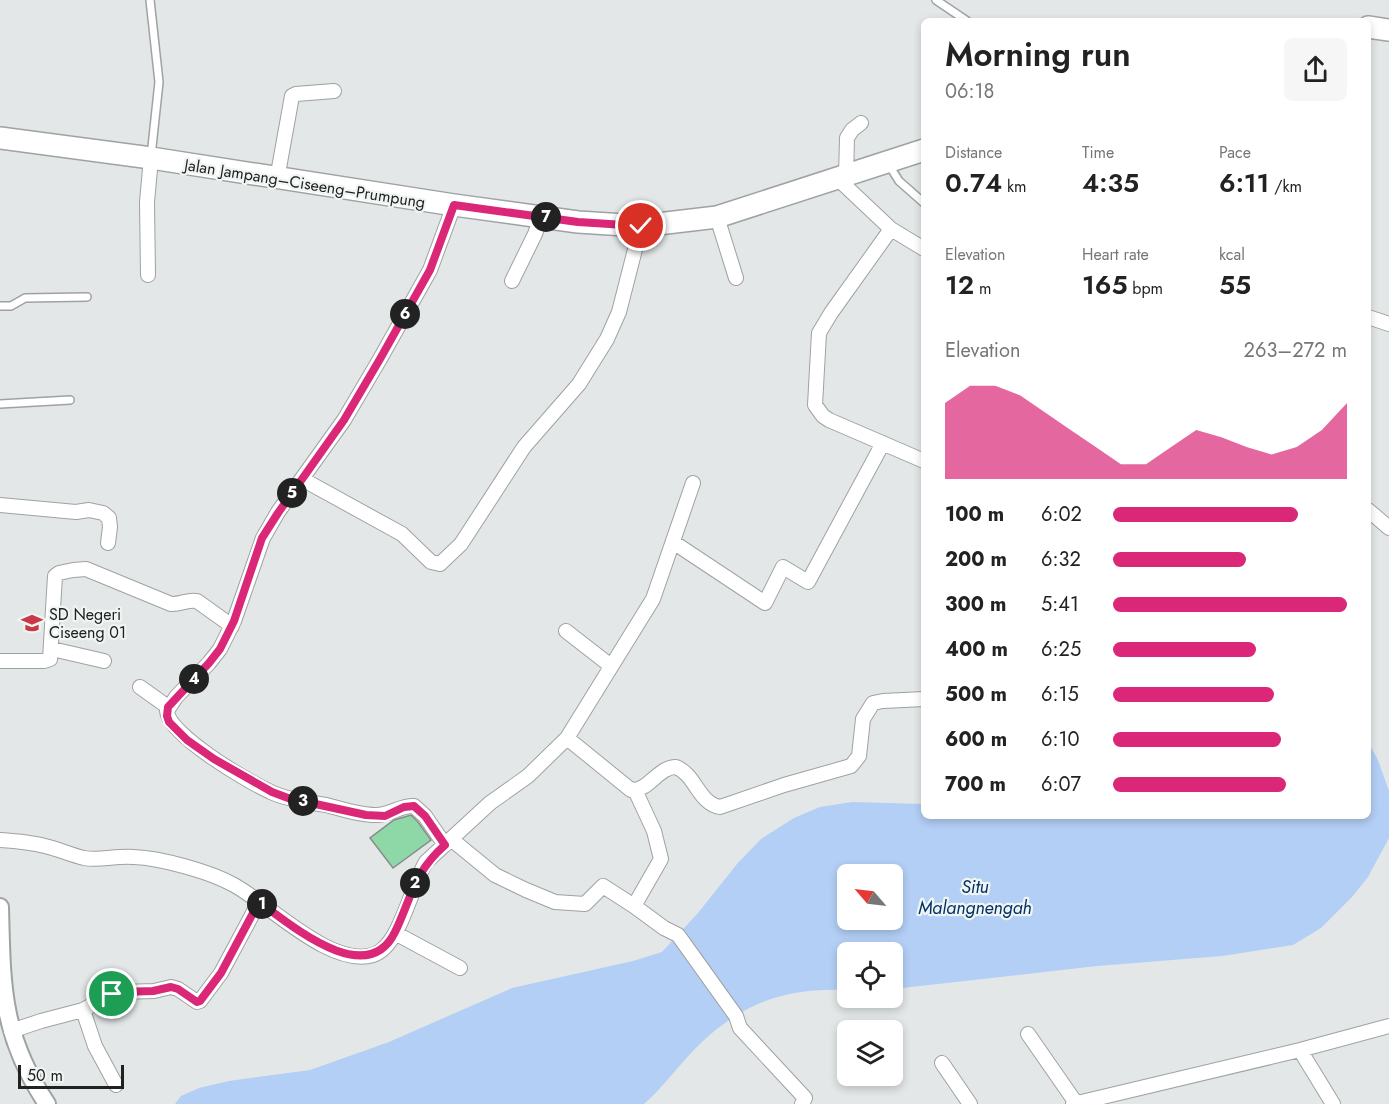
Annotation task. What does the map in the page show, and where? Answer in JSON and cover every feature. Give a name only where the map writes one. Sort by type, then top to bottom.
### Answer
[{"type":"main road","points":[[1371,27],[1389,30]]},
{"type":"main road","name":"Jalan Jampang–Ciseeng–Prumpung","points":[[0,138],[151,158],[541,217],[641,226],[717,217],[921,151]]},
{"type":"street","points":[[278,179],[292,96],[334,92]]},
{"type":"street","points":[[861,123],[852,130],[847,138],[842,178],[891,229],[921,247]]},
{"type":"street","points":[[148,275],[147,202],[151,158]]},
{"type":"street","points":[[454,205],[430,270],[344,420],[262,538],[232,626],[220,649],[209,663],[168,707],[169,722],[187,740],[214,759],[272,792],[288,798],[366,815],[385,816],[404,807],[414,806],[448,842],[495,875],[555,902],[585,904],[603,886],[678,935],[736,1016],[740,1028],[805,1098],[802,1104]]},
{"type":"street","points":[[512,281],[541,217]]},
{"type":"street","points":[[717,217],[736,278]]},
{"type":"street","points":[[302,479],[402,534],[431,562],[440,564],[447,560],[461,544],[524,447],[579,384],[607,339],[619,312],[641,226]]},
{"type":"street","points":[[891,229],[819,333],[815,405],[823,416],[921,460]]},
{"type":"street","points":[[1371,318],[1389,324]]},
{"type":"street","points":[[673,542],[765,603],[783,567],[808,582],[883,443]]},
{"type":"street","points":[[0,840],[46,846],[86,858],[137,857],[179,866],[223,879],[317,942],[335,950],[353,955],[372,955],[381,952],[395,933],[419,873],[426,862],[490,803],[528,776],[567,738],[653,598],[693,483]]},
{"type":"street","points":[[0,504],[76,512],[89,510],[102,513],[109,518],[108,543]]},
{"type":"street","points":[[1371,513],[1389,528]]},
{"type":"street","points":[[0,661],[47,661],[52,657],[55,576],[80,569],[171,604],[197,601],[232,626]]},
{"type":"street","points":[[566,631],[611,666]]},
{"type":"street","points":[[52,649],[104,661]]},
{"type":"street","points":[[140,687],[168,707]]},
{"type":"street","points":[[567,738],[631,790],[642,788],[666,769],[676,767],[687,774],[704,798],[712,805],[720,807],[784,784],[843,770],[857,761],[863,719],[873,704],[883,700],[921,699]]},
{"type":"street","points":[[634,906],[662,859],[654,831],[636,790]]},
{"type":"street","points":[[11,1031],[83,1010],[120,992],[153,991],[171,987],[197,1002],[200,1001],[221,973],[259,902]]},
{"type":"street","points":[[0,907],[3,1011],[20,1057],[47,1104]]},
{"type":"street","points":[[395,933],[460,968]]},
{"type":"street","points":[[83,1010],[86,1026],[116,1085]]},
{"type":"street","points":[[1028,1034],[1074,1104],[1098,1101],[1389,1026]]},
{"type":"street","points":[[1300,1050],[1333,1104]]},
{"type":"street","points":[[942,1063],[970,1104]]},
{"type":"lane","points":[[150,0],[159,82],[151,158]]},
{"type":"lane","points":[[936,0],[963,18]]},
{"type":"lane","points":[[887,163],[899,181],[921,200]]},
{"type":"lane","points":[[0,306],[11,306],[25,298],[87,297]]},
{"type":"lane","points":[[0,404],[70,400]]},
{"type":"water","name":"Situ Malangnengah","points":[[1371,747],[1389,791],[1389,838],[1368,877],[1352,897],[1321,928],[1293,945],[1222,956],[1097,966],[903,988],[903,942],[837,942],[837,990],[781,996],[743,1011],[708,1036],[644,1104],[175,1104],[181,1096],[199,1088],[229,1081],[310,1070],[389,1042],[512,988],[633,961],[662,952],[761,839],[794,818],[820,807],[852,802],[921,804],[921,819],[1371,819]]},
{"type":"building","points":[[411,815],[431,840],[393,868],[370,838],[394,820]]},
{"type":"place","name":"SD Negeri Ciseeng 01","points":[[32,623]]},
{"type":"route","points":[[112,994],[129,991],[146,992],[171,987],[197,1002],[200,1001],[236,948],[259,902],[317,942],[335,950],[365,956],[381,952],[388,945],[419,873],[426,862],[445,845],[418,808],[404,807],[385,816],[366,815],[288,798],[272,792],[214,759],[187,740],[169,722],[166,711],[220,649],[234,621],[262,538],[344,420],[380,359],[430,270],[454,205],[578,222],[641,226]]}]
